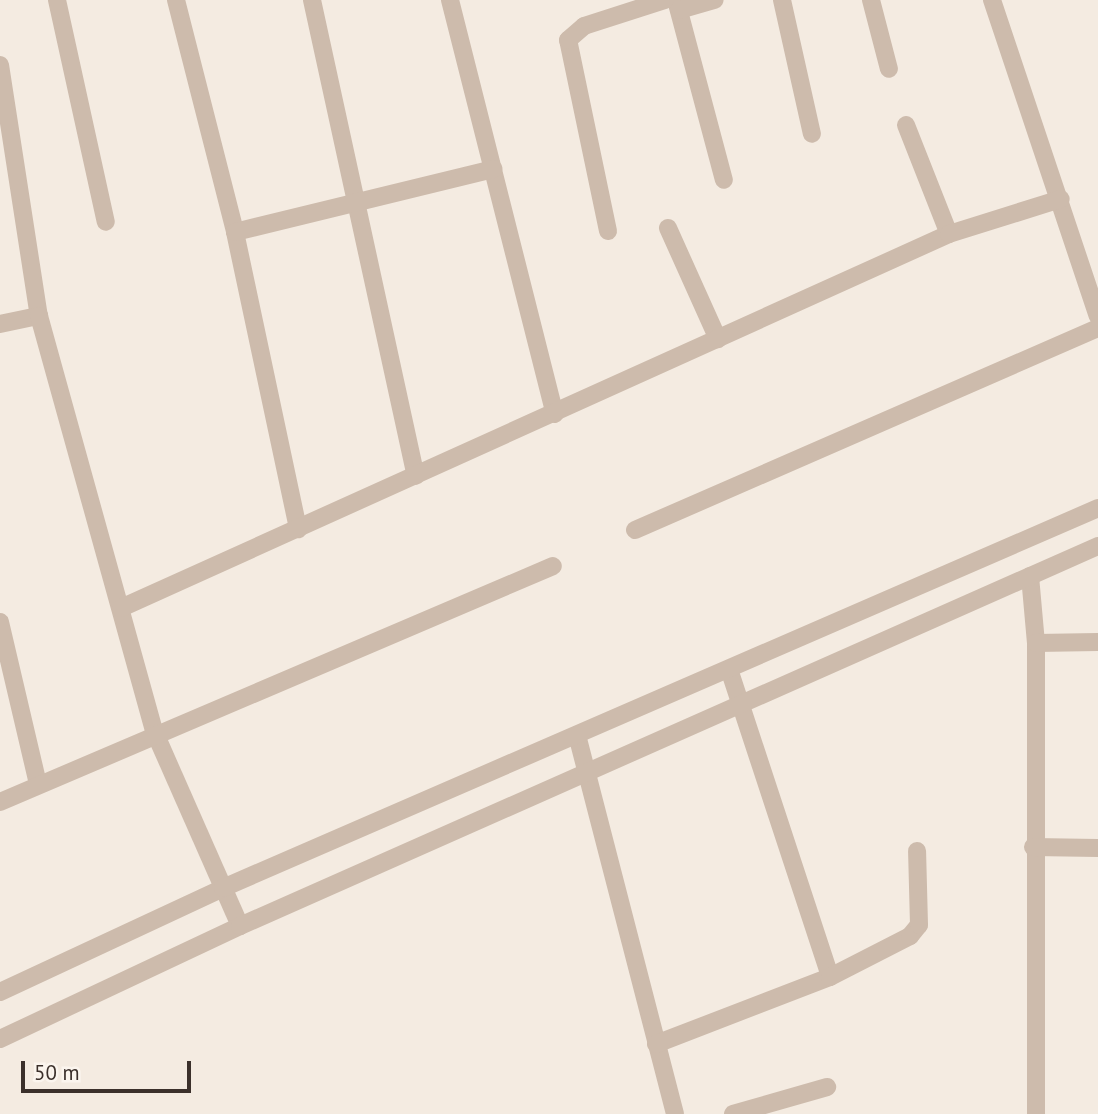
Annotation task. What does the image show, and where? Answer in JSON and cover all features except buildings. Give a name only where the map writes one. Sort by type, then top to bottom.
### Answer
[{"type":"street","points":[[57,0],[106,222]]},
{"type":"street","points":[[176,0],[235,232],[298,529]]},
{"type":"street","points":[[312,0],[416,476]]},
{"type":"street","points":[[450,0],[555,414]]},
{"type":"street","points":[[608,231],[568,40],[584,26],[673,3],[715,0]]},
{"type":"street","points":[[782,0],[812,134]]},
{"type":"street","points":[[871,0],[889,69]]},
{"type":"street","points":[[992,0],[1098,316]]},
{"type":"street","points":[[673,3],[724,180]]},
{"type":"street","points":[[0,65],[39,316],[155,733],[240,926]]},
{"type":"street","points":[[906,125],[949,234]]},
{"type":"street","points":[[235,232],[493,169]]},
{"type":"street","points":[[121,608],[949,234],[1060,199]]},
{"type":"street","points":[[668,228],[718,340]]},
{"type":"street","points":[[0,324],[39,316]]},
{"type":"street","points":[[635,530],[1098,328]]},
{"type":"street","points":[[0,992],[223,888],[1098,508]]},
{"type":"street","points":[[0,1039],[240,926],[1098,546]]},
{"type":"street","points":[[0,802],[155,733],[553,566]]},
{"type":"street","points":[[1030,576],[1036,643],[1032,847],[1036,1114]]},
{"type":"street","points":[[0,622],[38,784]]},
{"type":"street","points":[[1036,643],[1098,642]]},
{"type":"street","points":[[729,669],[830,977]]},
{"type":"street","points":[[577,735],[675,1114]]},
{"type":"street","points":[[1032,847],[1098,848]]},
{"type":"street","points":[[656,1044],[830,977],[910,936],[919,925],[917,851]]},
{"type":"street","points":[[733,1114],[827,1087]]}]
